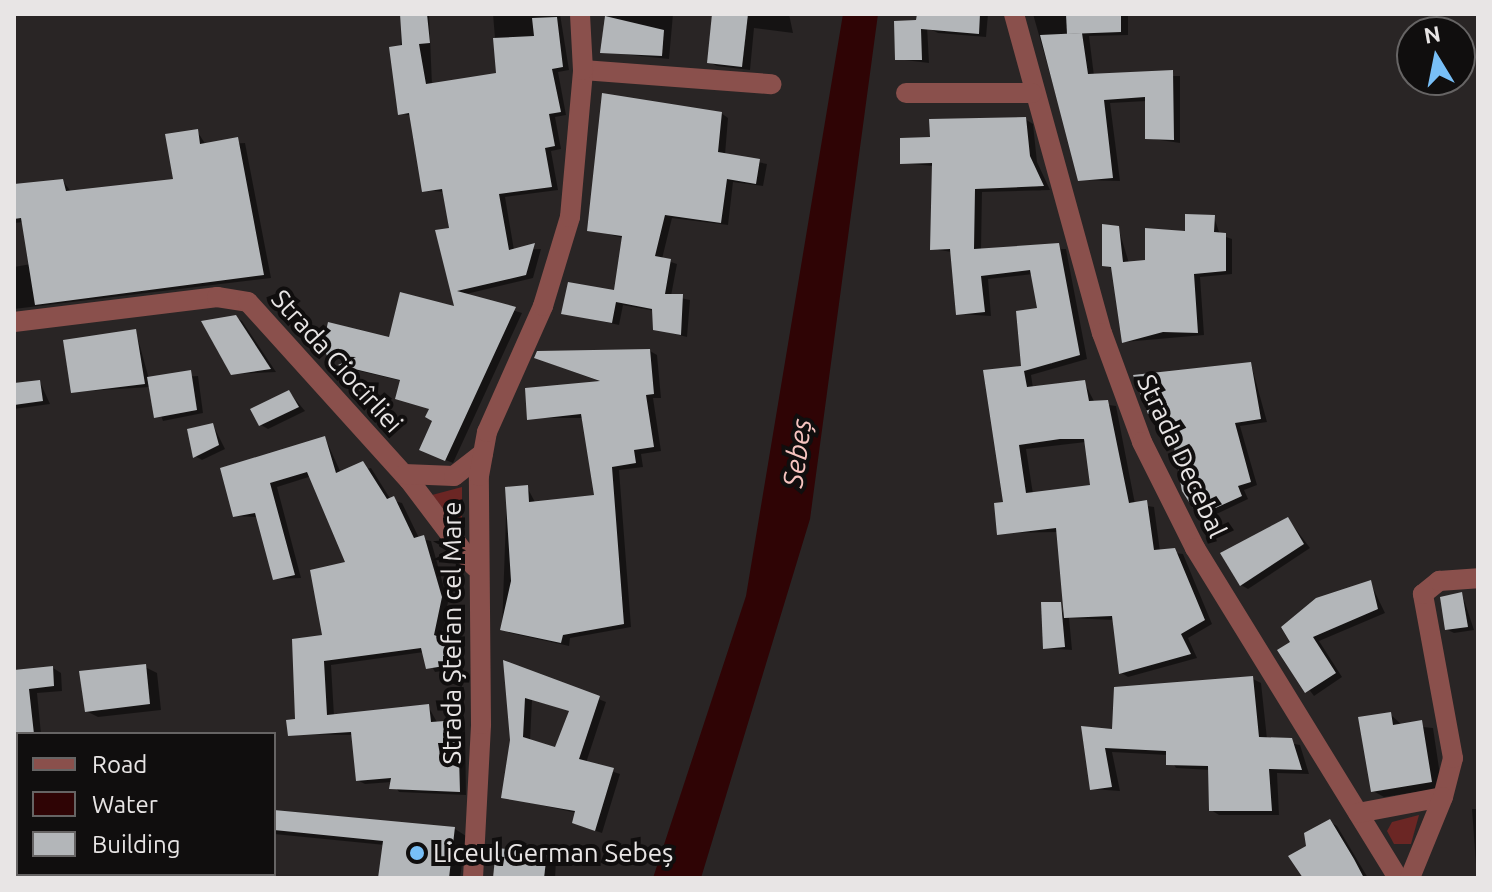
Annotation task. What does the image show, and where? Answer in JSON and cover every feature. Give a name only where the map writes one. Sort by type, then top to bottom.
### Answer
[{"type":"street","name":"Strada Ștefan cel Mare","points":[[473,878],[481,724],[474,566],[483,453],[559,260],[577,169],[583,70],[580,14]]},
{"type":"street","name":"Strada Decebal","points":[[1014,14],[1032,93],[1105,344],[1142,442],[1195,548],[1398,878]]},
{"type":"street","points":[[583,70],[771,84]]},
{"type":"street","points":[[906,93],[1032,93]]},
{"type":"street","name":"Strada Ciocîrliei","points":[[14,322],[217,297],[248,302],[404,474],[474,566]]},
{"type":"street","points":[[404,474],[454,476],[483,453]]},
{"type":"street","points":[[1410,878],[1443,797],[1453,758],[1423,594],[1439,581],[1478,578]]},
{"type":"street","points":[[1358,813],[1443,797]]},
{"type":"shaded area","points":[[462,487],[462,522],[458,526],[432,495]]},
{"type":"shaded area","points":[[1419,815],[1411,844],[1394,844],[1387,831],[1392,822]]},
{"type":"water","name":"Sebeș","points":[[843,14],[878,14],[810,519],[701,878],[653,878],[746,596]]},
{"type":"building","points":[[400,14],[427,14],[430,43],[419,44],[426,84],[496,73],[493,38],[534,36],[532,18],[557,17],[563,67],[552,69],[561,112],[549,114],[555,146],[545,148],[552,187],[499,194],[509,250],[535,243],[526,275],[457,291],[516,307],[445,461],[419,450],[432,421],[425,417],[429,409],[395,399],[400,380],[338,365],[356,357],[327,356],[323,345],[328,322],[389,337],[400,292],[454,306],[435,230],[449,228],[442,189],[422,192],[409,113],[398,115],[389,47],[402,45]]},
{"type":"building","points":[[712,14],[748,14],[742,67],[707,63]]},
{"type":"building","points":[[917,14],[980,14],[979,34],[921,29],[922,60],[895,60],[894,21],[916,20]]},
{"type":"building","points":[[1066,14],[1121,14],[1121,32],[1067,34]]},
{"type":"building","points":[[605,16],[664,30],[662,56],[600,53]]},
{"type":"building","points":[[1082,33],[1088,74],[1173,70],[1174,140],[1145,139],[1145,97],[1104,100],[1113,178],[1078,181],[1040,35]]},
{"type":"building","points":[[602,93],[722,112],[718,152],[760,159],[756,184],[727,179],[721,223],[665,215],[655,256],[671,259],[665,294],[683,294],[681,335],[653,330],[652,309],[616,302],[612,323],[561,314],[568,282],[614,290],[622,236],[587,231]]},
{"type":"building","points":[[1026,117],[1030,156],[1044,186],[975,189],[974,249],[1059,243],[1080,355],[1024,371],[1027,387],[1085,380],[1089,401],[1108,400],[1129,503],[1147,500],[1154,550],[1175,548],[1205,620],[1181,634],[1191,654],[1119,674],[1112,616],[1064,618],[1056,528],[997,535],[994,503],[1003,502],[983,370],[1021,366],[1016,311],[1037,308],[1030,270],[981,276],[985,312],[956,315],[950,249],[930,250],[932,163],[900,164],[900,138],[930,137],[929,119]],"holes":[[[1084,439],[1090,485],[1026,493],[1019,445]]]},
{"type":"building","points":[[198,129],[200,144],[238,137],[264,275],[35,305],[21,218],[14,219],[14,184],[63,179],[66,191],[173,179],[165,134]]},
{"type":"building","points":[[1185,214],[1215,215],[1214,232],[1226,233],[1226,271],[1194,274],[1198,333],[1163,332],[1122,343],[1111,267],[1102,266],[1102,224],[1119,226],[1123,262],[1145,260],[1145,228],[1185,231]]},
{"type":"building","points":[[236,315],[271,369],[231,375],[201,321]]},
{"type":"building","points":[[136,329],[145,384],[71,393],[63,340]]},
{"type":"building","points":[[650,349],[654,394],[646,395],[654,447],[634,450],[636,463],[612,467],[624,624],[563,635],[561,643],[500,630],[511,581],[505,487],[528,485],[529,502],[594,495],[581,414],[527,420],[525,388],[600,381],[534,358],[537,351]]},
{"type":"building","points":[[1251,362],[1261,419],[1235,423],[1251,482],[1238,486],[1242,496],[1198,516],[1182,491],[1167,409],[1148,414],[1133,375]]},
{"type":"building","points":[[191,370],[197,410],[154,418],[147,377]]},
{"type":"building","points":[[40,380],[43,401],[14,405],[14,383]]},
{"type":"building","points":[[289,390],[299,407],[259,426],[250,409]]},
{"type":"building","points":[[213,423],[219,445],[193,458],[187,429]]},
{"type":"building","points":[[325,436],[336,473],[363,461],[387,499],[394,496],[414,538],[424,535],[442,597],[434,635],[445,639],[450,665],[426,669],[421,648],[324,661],[327,715],[429,704],[431,722],[458,720],[460,792],[389,789],[391,778],[356,781],[351,732],[288,736],[286,720],[295,719],[292,639],[322,635],[310,570],[345,562],[307,472],[270,483],[295,575],[273,580],[255,513],[233,517],[220,468]]},
{"type":"building","points":[[1288,517],[1304,544],[1240,586],[1220,553]]},
{"type":"building","points":[[1371,580],[1378,609],[1313,637],[1336,673],[1305,693],[1277,650],[1290,642],[1281,627],[1316,598]]},
{"type":"building","points":[[1462,592],[1468,627],[1445,630],[1440,597]]},
{"type":"building","points":[[1041,602],[1061,602],[1065,647],[1043,649]]},
{"type":"building","points":[[503,660],[600,696],[579,759],[614,768],[595,831],[572,823],[575,811],[501,798],[510,740]],"holes":[[[525,698],[569,711],[555,747],[523,737]]]},
{"type":"building","points":[[146,664],[150,704],[85,712],[79,671]]},
{"type":"building","points":[[53,666],[54,686],[29,689],[34,732],[14,734],[14,670]]},
{"type":"building","points":[[1253,676],[1259,737],[1292,738],[1302,770],[1269,769],[1272,811],[1209,811],[1208,766],[1166,765],[1166,751],[1105,748],[1112,787],[1090,790],[1081,726],[1112,729],[1114,687]]},
{"type":"building","points":[[1391,712],[1393,725],[1422,720],[1432,782],[1371,792],[1358,717]]},
{"type":"building","name":"Liceul German Sebeș","points":[[276,810],[455,827],[449,878],[378,878],[383,841],[276,830]]},
{"type":"building","points":[[1330,819],[1364,878],[1303,878],[1288,856],[1306,846],[1304,833]]},
{"type":"building","points":[[496,848],[547,853],[544,878],[493,878]]},
{"type":"place","name":"Liceul German Sebeș","points":[[417,853]]}]
